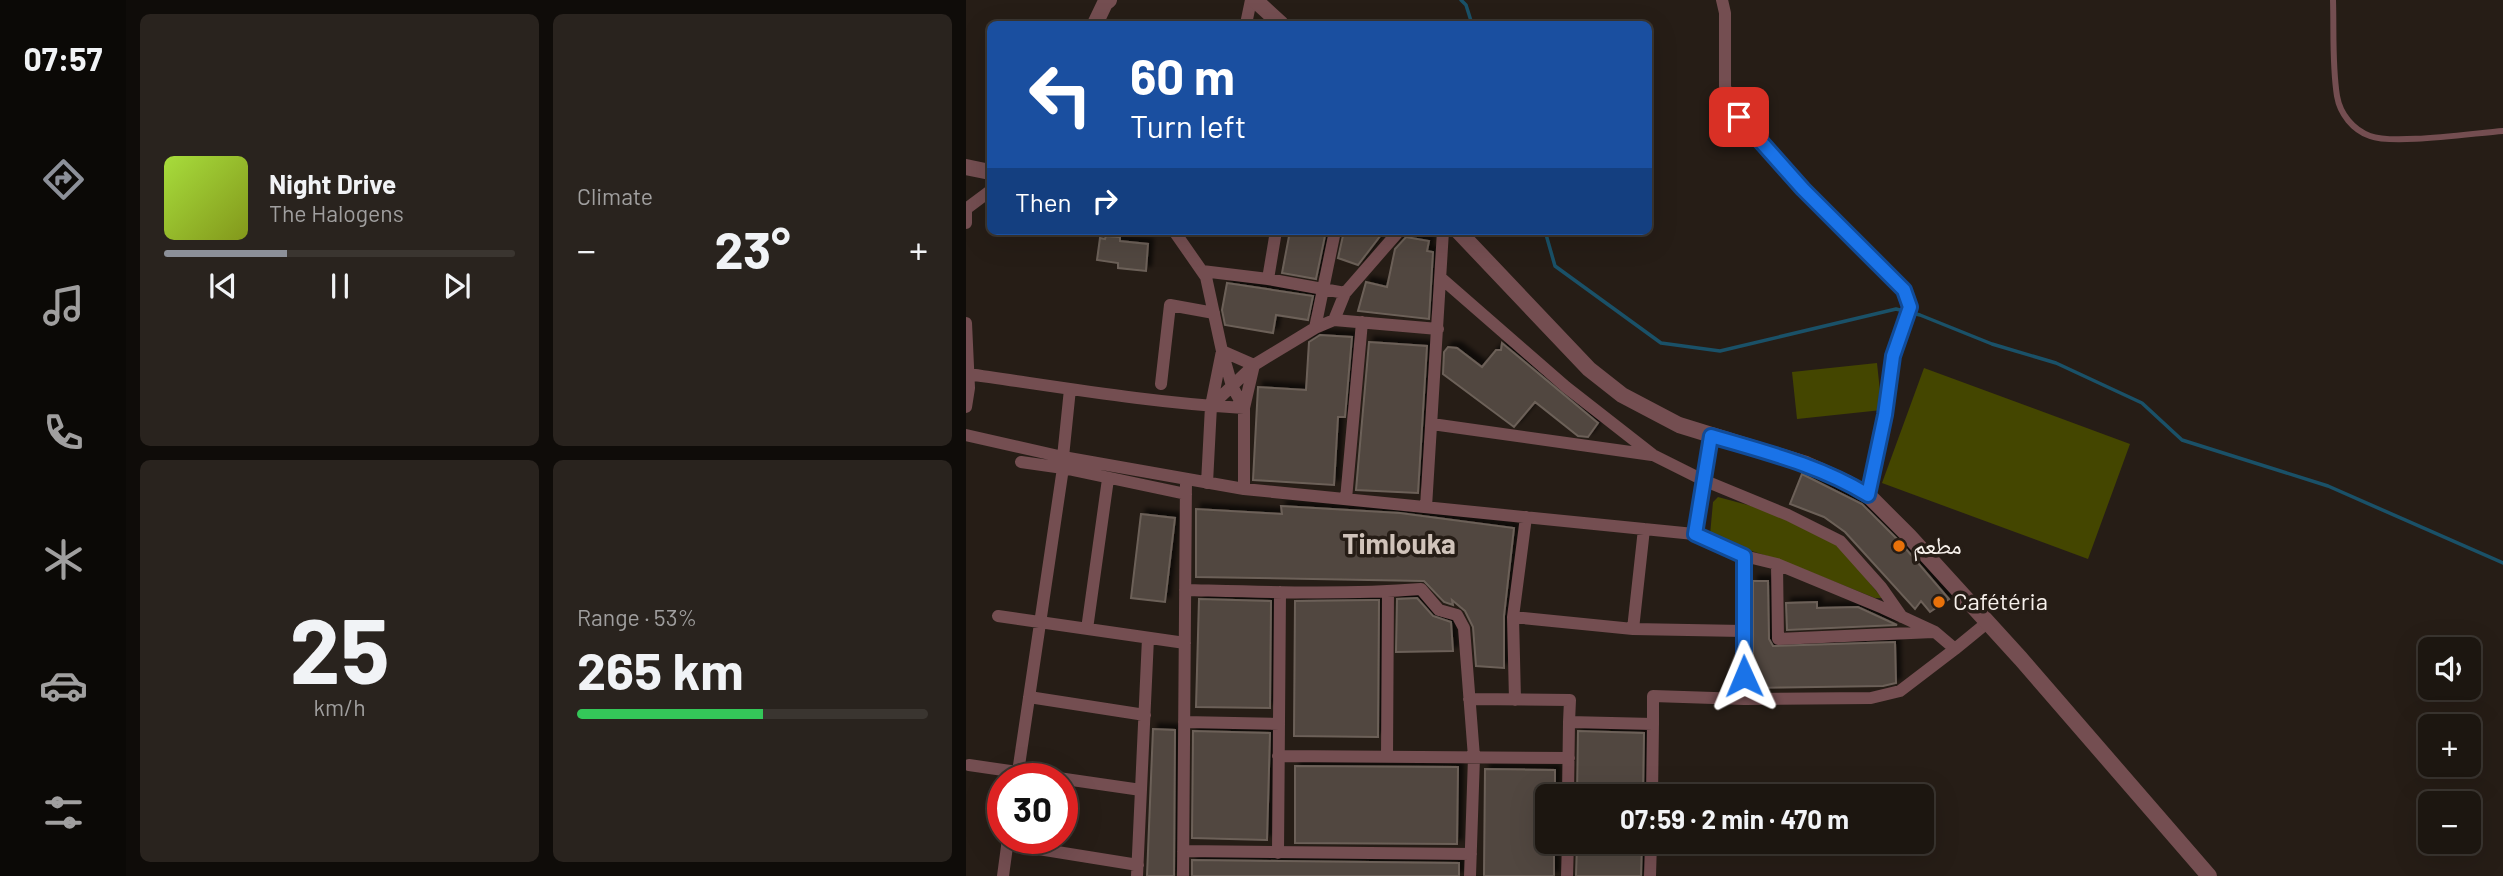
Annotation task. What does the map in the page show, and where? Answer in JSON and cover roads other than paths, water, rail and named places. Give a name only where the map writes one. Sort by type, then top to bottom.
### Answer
[{"type":"street","points":[[1096,21],[1109,0]]},
{"type":"street","points":[[1247,21],[1253,0],[1278,21]]},
{"type":"street","points":[[1722,0],[1725,13],[1724,76],[1730,105],[1803,189],[1904,290],[1909,299],[1910,307],[1893,356],[1885,415],[1868,495]]},
{"type":"street","points":[[966,167],[987,171]]},
{"type":"street","points":[[966,223],[966,209],[987,193]]},
{"type":"street","points":[[1174,235],[1206,277],[1232,386],[1244,408]]},
{"type":"street","points":[[1268,279],[1275,235]]},
{"type":"street","points":[[1315,328],[1334,235]]},
{"type":"street","points":[[1334,320],[1345,293],[1396,235]]},
{"type":"street","points":[[1426,508],[1443,235]]},
{"type":"street","points":[[1462,235],[1589,369],[1622,396],[1657,415],[1711,436],[1806,464],[1868,495],[1888,513],[1988,622],[2209,876]]},
{"type":"street","points":[[1202,271],[1268,279],[1345,293]]},
{"type":"street","points":[[1441,278],[1566,387],[1653,455],[1840,541],[1881,587],[1903,618]]},
{"type":"street","points":[[1161,384],[1170,305],[1214,313]]},
{"type":"street","points":[[1211,407],[1254,365],[1315,328],[1334,320],[1438,329]]},
{"type":"street","points":[[1346,499],[1362,322]]},
{"type":"street","points":[[966,323],[966,407]]},
{"type":"street","points":[[1222,351],[1254,365]]},
{"type":"street","points":[[1207,483],[1211,407],[1222,351]]},
{"type":"street","points":[[1244,489],[1244,408],[1254,365]]},
{"type":"street","points":[[968,374],[1211,407],[1244,408]]},
{"type":"street","points":[[1019,763],[1063,462],[1070,389]]},
{"type":"street","points":[[1432,424],[1653,455]]},
{"type":"street","points":[[966,435],[1063,462],[1108,479],[1186,494]]},
{"type":"street","points":[[1695,534],[1711,436]]},
{"type":"street","points":[[1021,462],[1063,462],[1244,489],[1695,534],[1744,556],[1777,564],[1935,632],[1955,649]]},
{"type":"street","points":[[1087,629],[1108,479]]},
{"type":"street","points":[[1183,876],[1186,480]]},
{"type":"street","points":[[1515,700],[1513,617],[1525,517]]},
{"type":"street","points":[[1633,629],[1644,529]]},
{"type":"street","points":[[1744,556],[1744,699]]},
{"type":"street","points":[[1777,564],[1778,639],[1935,632]]},
{"type":"street","points":[[1185,590],[1280,592],[1421,589],[1439,610],[1457,615],[1464,628],[1474,757],[1470,876]]},
{"type":"street","points":[[1387,757],[1388,591]]},
{"type":"street","points":[[1278,853],[1280,592]]},
{"type":"street","points":[[998,616],[1185,643]]},
{"type":"street","points":[[1513,617],[1633,629],[1743,631]]},
{"type":"street","points":[[1652,784],[1653,696],[1744,699],[1871,698],[1900,691],[1988,622]]},
{"type":"street","points":[[1066,854],[1138,870],[1148,638]]},
{"type":"street","points":[[1030,697],[1145,715]]},
{"type":"street","points":[[1469,699],[1570,700],[1568,784]]},
{"type":"street","points":[[1184,722],[1279,724]]},
{"type":"street","points":[[1569,722],[1653,724]]},
{"type":"street","points":[[1278,756],[1569,758]]},
{"type":"street","points":[[970,765],[987,769]]},
{"type":"street","points":[[1078,782],[1141,790]]},
{"type":"street","points":[[1183,851],[1471,854]]},
{"type":"street","points":[[1003,876],[1006,854]]},
{"type":"street","points":[[1567,876],[1568,854]]},
{"type":"street","points":[[1650,876],[1651,854]]},
{"type":"lane","points":[[2333,0],[2337,97],[2345,116],[2360,131],[2369,136],[2389,139],[2503,131]]},
{"type":"waterway","points":[[1461,0],[1466,5],[1471,21]]},
{"type":"waterway","points":[[1546,235],[1555,266],[1661,343],[1720,351],[1896,309],[1920,315],[1992,344],[2056,363],[2142,403],[2182,440],[2328,486],[2503,563]]},
{"type":"place","name":"مطعم","points":[[1899,546]]},
{"type":"place","name":"Cafétéria","points":[[1939,602]]},
{"type":"district","name":"Timlouka","points":[[1399,544]]}]
